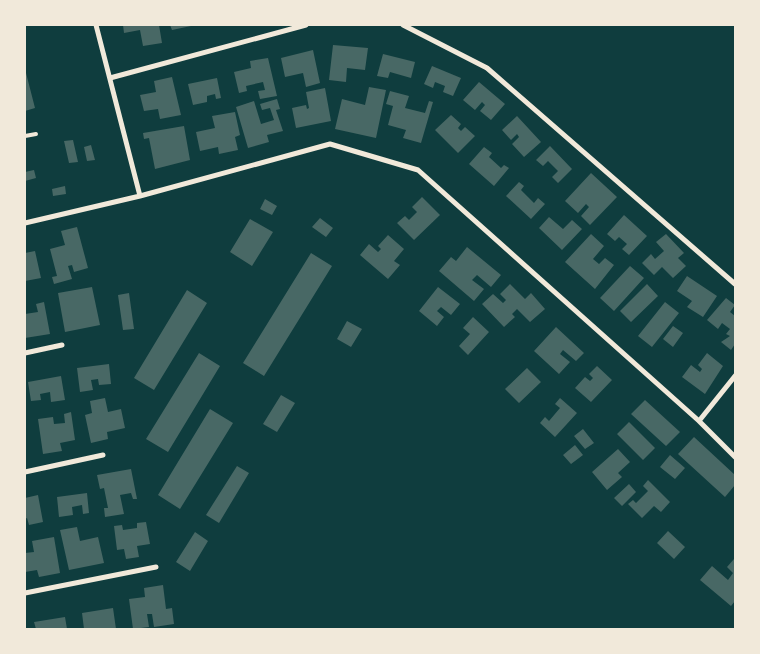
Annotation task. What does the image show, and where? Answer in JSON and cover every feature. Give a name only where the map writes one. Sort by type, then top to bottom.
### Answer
[{"type":"street","points":[[96,25],[140,196]]},
{"type":"street","points":[[110,78],[306,25]]},
{"type":"street","points":[[403,25],[487,68],[735,284]]},
{"type":"street","points":[[25,222],[140,196],[330,144],[418,170],[698,421],[735,457]]},
{"type":"street","points":[[25,353],[62,345]]},
{"type":"street","points":[[698,421],[735,376]]},
{"type":"street","points":[[25,472],[103,454]]},
{"type":"street","points":[[25,593],[156,567]]},
{"type":"lane","points":[[25,136],[36,134]]},
{"type":"building","points":[[123,25],[159,25],[162,43],[143,46],[140,30],[124,33]]},
{"type":"building","points":[[170,25],[191,25],[191,26],[172,30]]},
{"type":"building","points":[[333,45],[368,48],[365,70],[347,68],[346,82],[329,80]]},
{"type":"building","points":[[313,50],[320,83],[306,87],[303,73],[285,77],[281,58]]},
{"type":"building","points":[[383,54],[415,62],[411,78],[390,72],[388,78],[377,76]]},
{"type":"building","points":[[268,58],[277,96],[260,99],[258,91],[265,90],[263,82],[246,86],[247,91],[239,93],[234,72],[251,68],[250,61]]},
{"type":"building","points":[[432,66],[461,78],[453,96],[443,92],[445,86],[435,82],[433,88],[424,84]]},
{"type":"building","points":[[25,69],[35,108],[25,111]]},
{"type":"building","points":[[172,77],[181,115],[160,119],[158,109],[144,111],[140,95],[156,92],[154,81]]},
{"type":"building","points":[[217,78],[221,98],[216,99],[215,94],[207,96],[207,102],[193,105],[188,84]]},
{"type":"building","points":[[479,82],[505,104],[491,120],[480,111],[485,105],[482,102],[475,110],[463,100]]},
{"type":"building","points":[[369,87],[386,90],[376,138],[335,129],[342,99],[365,105]]},
{"type":"building","points":[[325,88],[331,121],[296,128],[292,108],[306,105],[307,109],[309,108],[306,92]]},
{"type":"building","points":[[390,91],[409,96],[405,108],[425,113],[429,101],[433,102],[421,143],[403,138],[406,130],[388,125],[393,106],[386,104]]},
{"type":"building","points":[[277,99],[280,109],[276,110],[283,131],[267,135],[269,142],[248,148],[236,107],[254,101],[261,124],[274,120],[270,108],[262,110],[260,104]]},
{"type":"building","points":[[235,112],[240,135],[235,137],[238,150],[219,154],[218,147],[200,151],[196,132],[215,128],[212,116]]},
{"type":"building","points":[[451,115],[461,124],[458,128],[461,131],[465,127],[475,136],[458,153],[435,130]]},
{"type":"building","points":[[517,116],[541,142],[524,157],[512,144],[519,137],[517,134],[511,140],[502,130]]},
{"type":"building","points":[[184,126],[190,160],[155,169],[149,138],[144,139],[143,133]]},
{"type":"building","points":[[73,140],[78,162],[69,163],[64,141]]},
{"type":"building","points":[[91,145],[95,160],[87,161],[84,147]]},
{"type":"building","points":[[550,146],[572,169],[558,183],[552,177],[558,171],[548,161],[543,166],[536,160]]},
{"type":"building","points":[[484,147],[492,153],[489,157],[501,168],[504,165],[509,168],[494,186],[469,164]]},
{"type":"building","points":[[34,170],[36,178],[25,181],[25,172]]},
{"type":"building","points":[[591,173],[617,197],[590,225],[581,216],[589,207],[586,204],[578,213],[565,201]]},
{"type":"building","points":[[519,182],[524,186],[521,190],[534,203],[538,198],[545,204],[531,219],[506,196]]},
{"type":"building","points":[[65,186],[66,194],[53,196],[52,189]]},
{"type":"building","points":[[422,197],[440,215],[414,240],[397,223],[405,216],[409,220],[417,212],[412,207]]},
{"type":"building","points":[[265,199],[277,206],[272,215],[260,209]]},
{"type":"building","points":[[624,215],[647,236],[629,255],[622,249],[627,244],[619,237],[615,241],[607,234]]},
{"type":"building","points":[[549,217],[563,229],[572,220],[582,229],[562,250],[539,228]]},
{"type":"building","points":[[320,218],[333,228],[326,237],[312,227]]},
{"type":"building","points":[[250,219],[273,232],[252,266],[230,252]]},
{"type":"building","points":[[77,227],[88,268],[74,272],[72,265],[68,266],[72,279],[54,284],[52,277],[57,276],[50,249],[65,245],[61,231]]},
{"type":"building","points":[[591,234],[604,246],[593,259],[599,264],[605,258],[614,265],[595,289],[565,262]]},
{"type":"building","points":[[666,234],[684,253],[678,258],[686,266],[673,278],[662,267],[654,275],[642,263],[651,254],[655,259],[664,251],[656,242]]},
{"type":"building","points":[[388,235],[404,249],[394,261],[400,265],[388,279],[360,255],[369,244],[378,252],[381,249],[378,246]]},
{"type":"building","points":[[467,247],[501,275],[491,287],[477,275],[472,280],[484,289],[474,301],[439,271],[451,257],[456,261]]},
{"type":"building","points":[[35,251],[41,278],[25,281],[25,253]]},
{"type":"building","points":[[311,253],[332,266],[264,376],[243,363]]},
{"type":"building","points":[[630,266],[644,278],[614,311],[600,298]]},
{"type":"building","points":[[687,276],[717,296],[703,317],[687,307],[692,301],[677,291]]},
{"type":"building","points":[[510,284],[525,299],[531,293],[545,309],[530,322],[517,309],[512,314],[515,317],[504,327],[482,304],[493,294],[503,303],[506,300],[500,294]]},
{"type":"building","points":[[647,284],[658,296],[631,322],[620,311]]},
{"type":"building","points":[[92,287],[100,325],[65,332],[58,293]]},
{"type":"building","points":[[438,287],[460,304],[451,315],[441,307],[437,311],[444,317],[437,326],[419,311]]},
{"type":"building","points":[[187,290],[207,303],[154,390],[134,378]]},
{"type":"building","points":[[129,293],[134,329],[123,330],[118,295]]},
{"type":"building","points":[[726,298],[735,305],[730,312],[735,316],[735,344],[731,350],[721,342],[730,336],[726,334],[730,329],[722,323],[718,329],[707,320]]},
{"type":"building","points":[[44,302],[50,334],[25,338],[25,314],[38,312],[36,304]]},
{"type":"building","points":[[665,302],[679,313],[652,347],[638,336]]},
{"type":"building","points":[[473,317],[489,332],[468,355],[459,346],[470,334],[463,328]]},
{"type":"building","points":[[347,321],[362,329],[351,347],[337,339]]},
{"type":"building","points":[[673,326],[683,333],[673,347],[663,339]]},
{"type":"building","points":[[556,327],[584,353],[576,361],[563,350],[560,354],[570,362],[559,374],[534,351]]},
{"type":"building","points":[[199,353],[220,366],[168,452],[146,439]]},
{"type":"building","points":[[707,353],[723,366],[705,394],[682,377],[691,365],[700,372],[702,369],[698,365]]},
{"type":"building","points":[[109,364],[111,384],[99,385],[98,379],[91,380],[93,390],[80,392],[77,368]]},
{"type":"building","points":[[597,366],[612,380],[591,402],[575,388],[585,377],[590,381],[593,378],[589,374]]},
{"type":"building","points":[[527,368],[541,382],[519,403],[505,389]]},
{"type":"building","points":[[61,376],[65,400],[51,402],[50,392],[40,394],[41,400],[31,401],[28,382]]},
{"type":"building","points":[[281,395],[295,403],[277,432],[263,424]]},
{"type":"building","points":[[105,398],[108,412],[121,409],[125,428],[107,432],[108,439],[91,443],[85,415],[92,413],[90,401]]},
{"type":"building","points":[[560,398],[577,413],[555,437],[540,423],[545,417],[549,421],[560,408],[555,404]]},
{"type":"building","points":[[645,400],[680,432],[666,446],[631,414]]},
{"type":"building","points":[[210,409],[233,423],[180,509],[158,495]]},
{"type":"building","points":[[71,412],[75,440],[60,443],[62,451],[43,454],[38,419],[53,417],[54,424],[65,423],[64,414]]},
{"type":"building","points":[[629,422],[655,448],[643,460],[617,434]]},
{"type":"building","points":[[583,429],[594,443],[585,449],[574,436]]},
{"type":"building","points":[[694,437],[735,475],[735,485],[725,497],[678,454]]},
{"type":"building","points":[[575,445],[583,455],[571,464],[563,455]]},
{"type":"building","points":[[618,449],[630,462],[618,473],[622,477],[607,490],[592,472]]},
{"type":"building","points":[[670,455],[685,468],[675,479],[660,467]]},
{"type":"building","points":[[237,466],[249,473],[219,523],[206,515]]},
{"type":"building","points":[[131,469],[137,499],[133,499],[131,493],[120,495],[124,514],[105,517],[104,508],[108,508],[104,488],[100,489],[97,475]]},
{"type":"building","points":[[648,480],[670,502],[661,512],[654,506],[642,518],[628,504],[633,500],[636,503],[648,491],[643,486]]},
{"type":"building","points":[[629,484],[636,492],[622,506],[614,498]]},
{"type":"building","points":[[87,493],[89,513],[83,514],[82,505],[72,507],[73,515],[59,517],[57,497]]},
{"type":"building","points":[[38,495],[43,522],[29,525],[27,518],[25,519],[25,498]]},
{"type":"building","points":[[146,522],[150,544],[137,546],[139,557],[126,559],[124,549],[117,550],[114,526],[122,525],[123,530],[137,528],[137,523]]},
{"type":"building","points":[[77,527],[80,541],[98,537],[104,563],[69,570],[60,530]]},
{"type":"building","points":[[668,531],[685,547],[674,559],[657,543]]},
{"type":"building","points":[[195,532],[208,541],[190,571],[176,562]]},
{"type":"building","points":[[54,537],[60,573],[39,577],[37,570],[25,572],[25,553],[34,552],[32,541]]},
{"type":"building","points":[[734,559],[735,601],[731,606],[700,580],[712,566],[728,580],[733,573],[727,567]]},
{"type":"building","points":[[163,585],[166,609],[172,608],[174,624],[154,627],[152,614],[147,614],[149,627],[133,629],[129,599],[145,597],[144,588]]},
{"type":"building","points":[[113,608],[116,629],[84,629],[82,613]]},
{"type":"building","points":[[65,617],[67,629],[36,629],[34,622]]}]
